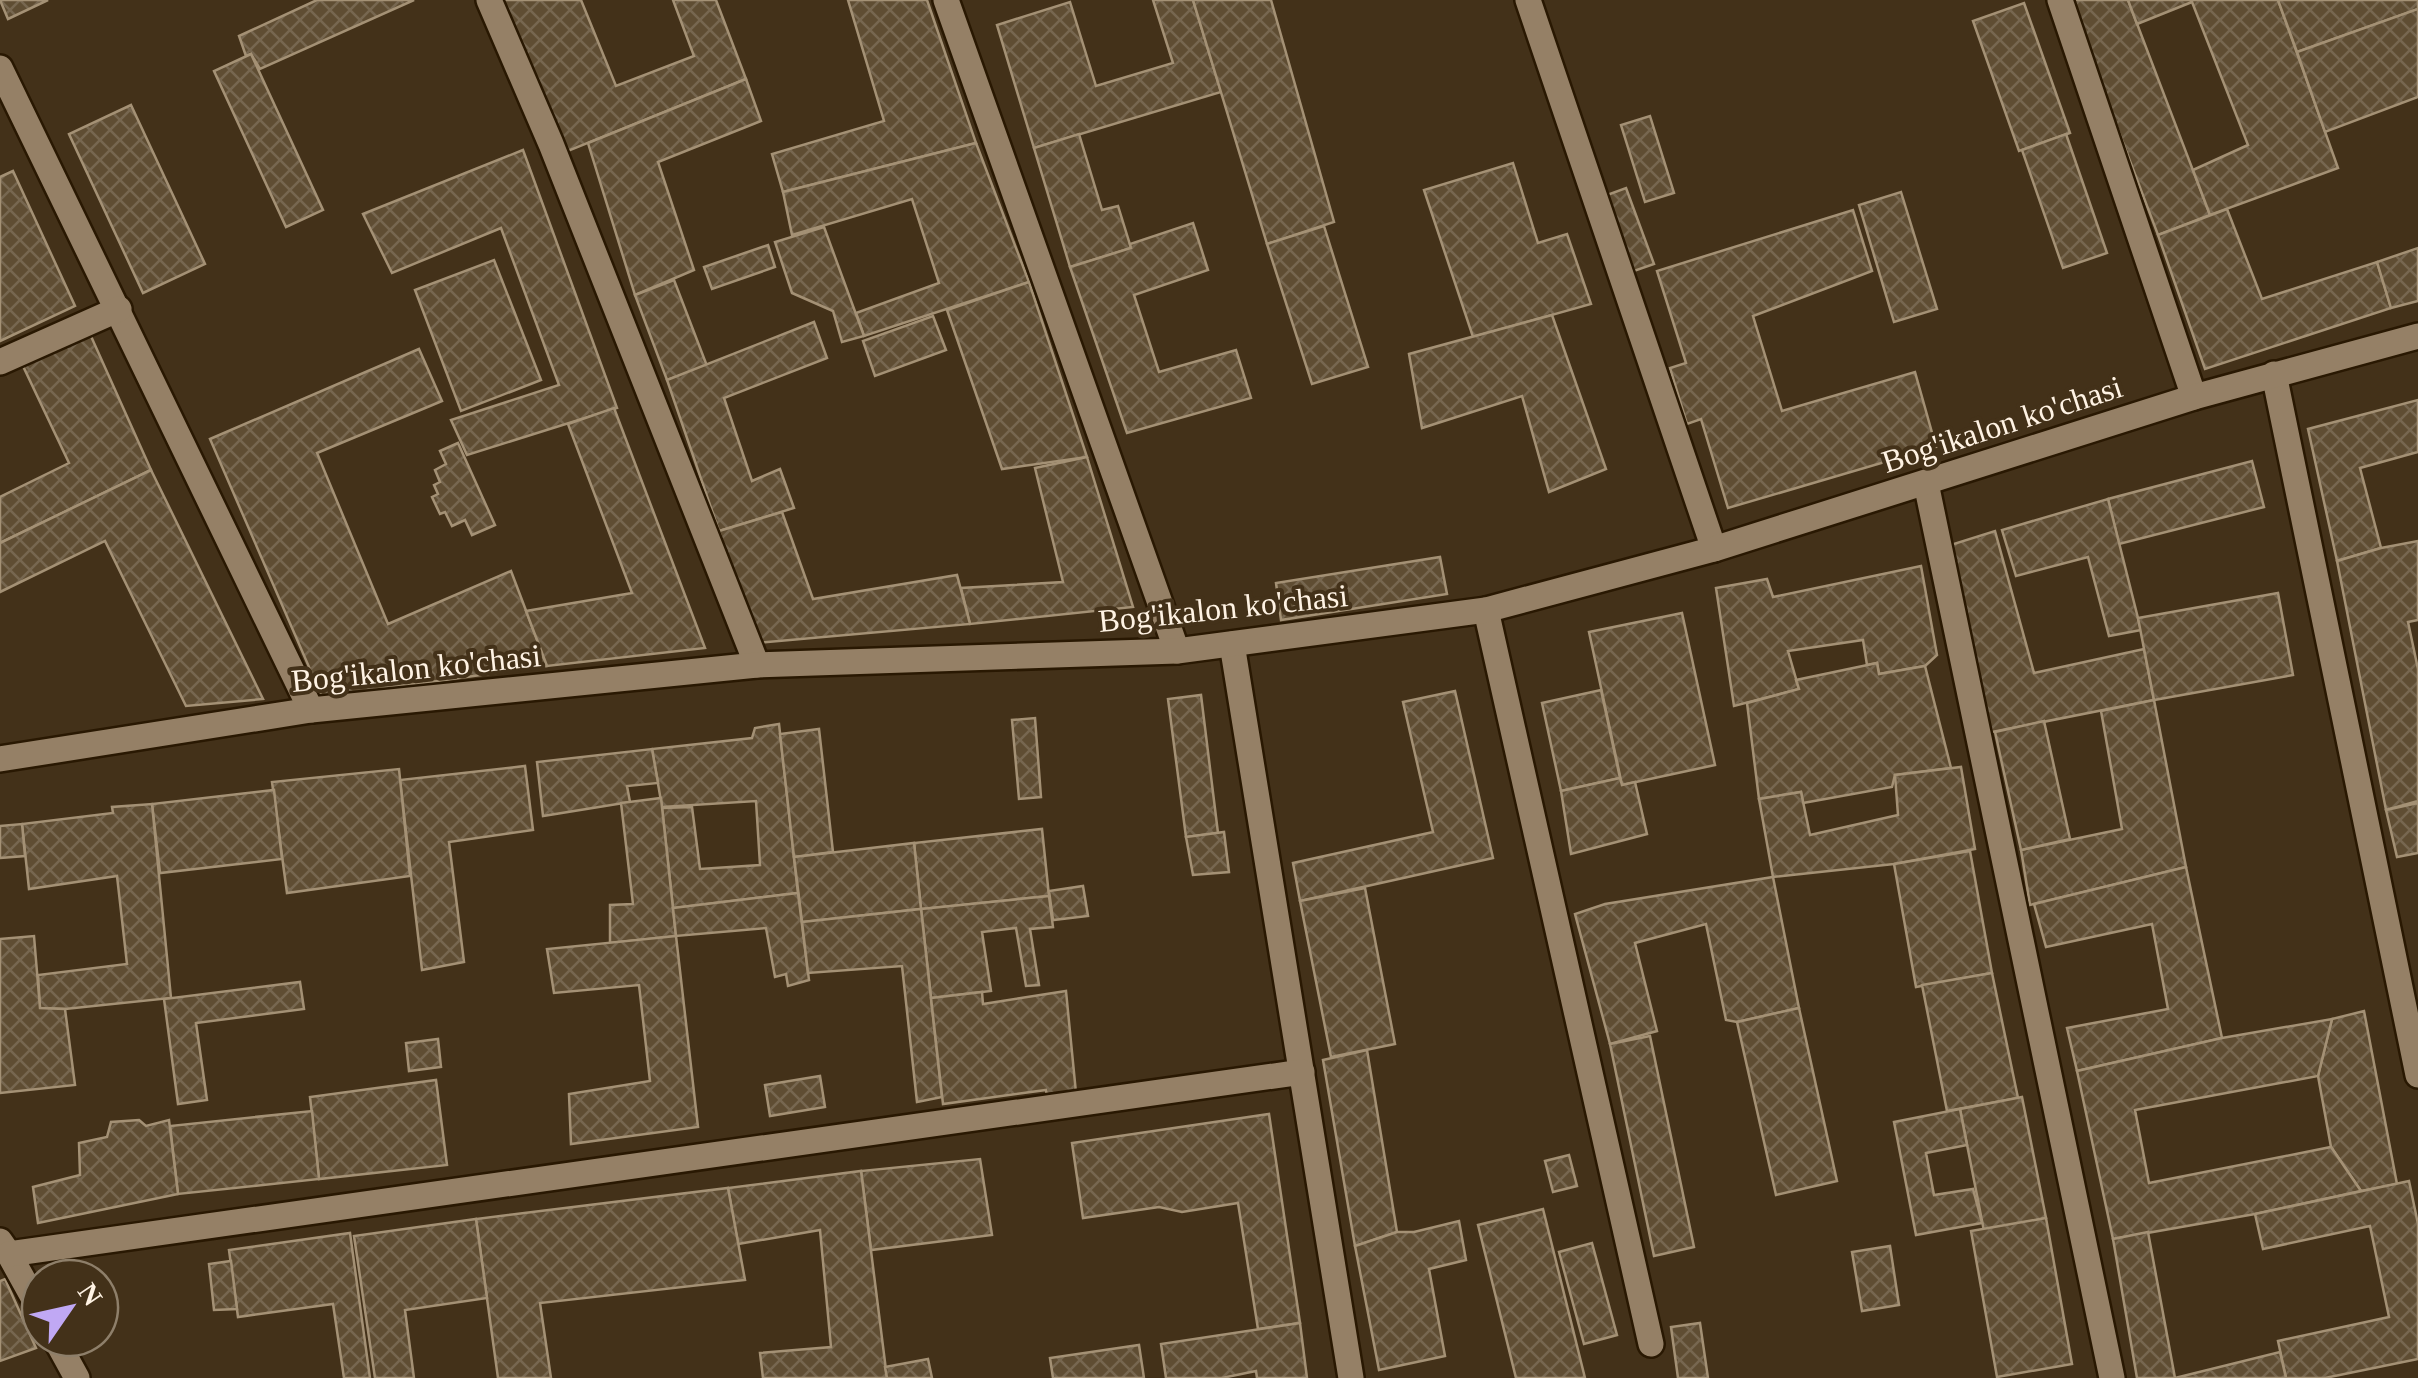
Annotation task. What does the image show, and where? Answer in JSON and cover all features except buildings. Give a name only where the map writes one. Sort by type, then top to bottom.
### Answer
[{"type":"street","points":[[489,0],[551,144],[757,665]]},
{"type":"street","points":[[946,0],[1177,651]]},
{"type":"street","points":[[1528,0],[1714,549]]},
{"type":"street","points":[[2060,0],[2194,397]]},
{"type":"street","points":[[0,68],[311,710]]},
{"type":"street","points":[[0,362],[119,309]]},
{"type":"street","name":"Bog'ikalon ko'chasi","points":[[0,759],[311,710],[757,665],[1177,651],[1486,610],[1714,549],[2194,397],[2418,336]]},
{"type":"street","points":[[2274,374],[2418,1075]]},
{"type":"street","points":[[1926,482],[2112,1378]]},
{"type":"street","points":[[1486,610],[1651,1344]]},
{"type":"street","points":[[1232,644],[1351,1378]]},
{"type":"street","points":[[20,1275],[5,1248],[1302,1072]]}]
